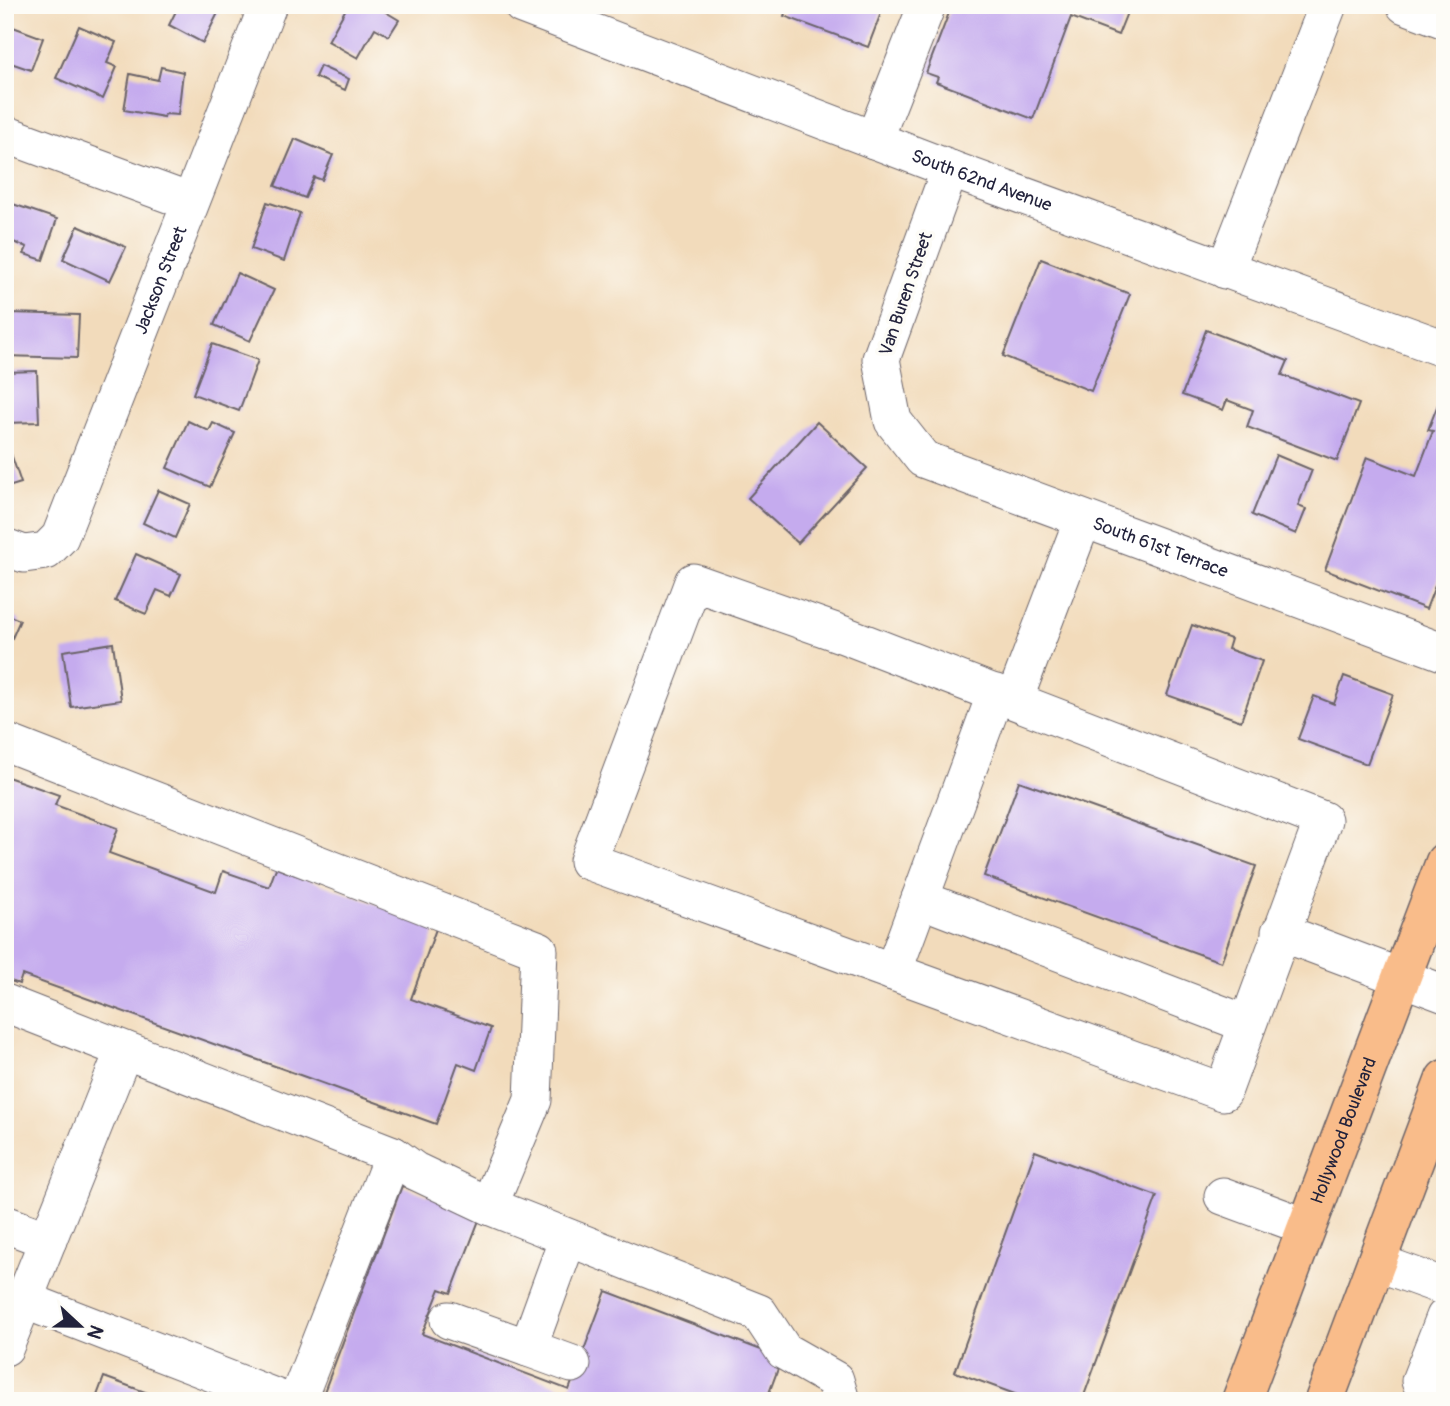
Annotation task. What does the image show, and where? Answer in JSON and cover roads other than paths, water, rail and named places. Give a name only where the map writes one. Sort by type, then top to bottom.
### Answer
[{"type":"highway","name":"Hollywood Boulevard","points":[[1241,1401],[1445,862]]},
{"type":"highway","points":[[1324,1401],[1445,1079]]},
{"type":"street","name":"Jackson Street","points":[[5,547],[24,554],[46,551],[60,537],[268,5]]},
{"type":"street","name":"South 62nd Avenue","points":[[522,5],[950,169],[1445,349]]},
{"type":"street","points":[[874,140],[927,5]]},
{"type":"street","points":[[1225,270],[1328,5]]},
{"type":"street","points":[[1405,5],[1445,20]]},
{"type":"street","points":[[5,134],[190,202]]},
{"type":"street","name":"Van Buren Street","points":[[893,421],[881,359],[950,169]]},
{"type":"street","name":"South 61st Terrace","points":[[893,421],[923,459],[1445,653]]},
{"type":"street","points":[[893,972],[920,899],[1083,519]]},
{"type":"street","points":[[693,582],[1005,697],[1323,820],[1223,1092],[588,861],[693,582]]},
{"type":"street","points":[[5,743],[539,950],[533,1100],[489,1206]]},
{"type":"street","points":[[920,899],[1247,1024]]},
{"type":"street","points":[[1280,932],[1445,995]]},
{"type":"street","points":[[5,1003],[393,1155],[415,1171],[489,1206],[759,1313],[784,1351],[835,1380],[841,1401]]},
{"type":"street","points":[[5,1347],[124,1050]]},
{"type":"street","points":[[297,1401],[393,1155]]},
{"type":"street","points":[[1223,1196],[1307,1227]]},
{"type":"street","points":[[5,1224],[48,1240]]},
{"type":"street","points":[[528,1348],[568,1238]]},
{"type":"street","points":[[1376,1262],[1445,1287]]},
{"type":"street","points":[[24,1300],[263,1397]]},
{"type":"street","points":[[1445,1317],[1420,1381],[1445,1389]]},
{"type":"street","points":[[449,1320],[572,1364]]}]
